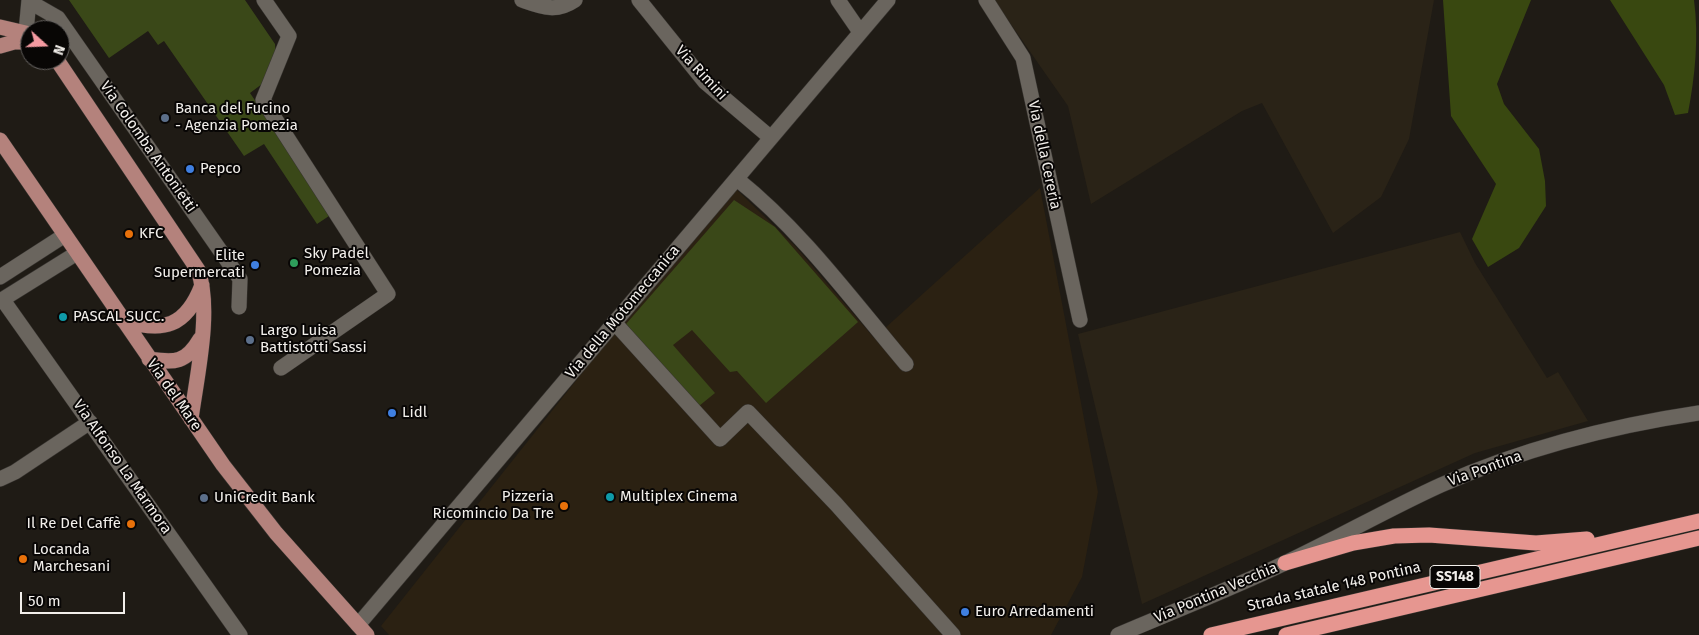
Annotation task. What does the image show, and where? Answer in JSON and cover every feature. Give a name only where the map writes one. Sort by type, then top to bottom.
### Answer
[{"type":"highway","name":"Strada statale 148 Pontina","points":[[1211,635],[1699,521]]},
{"type":"highway","points":[[1285,563],[1353,543],[1394,536],[1429,535],[1536,543],[1636,535]]},
{"type":"highway","name":"SS148","points":[[1286,635],[1699,538]]},
{"type":"highway","points":[[1664,547],[1699,545]]},
{"type":"main road","points":[[0,27],[20,33]]},
{"type":"main road","points":[[0,46],[20,40]]},
{"type":"main road","points":[[64,70],[198,270],[203,283],[205,306],[192,419]]},
{"type":"main road","name":"Via del Mare","points":[[0,140],[223,465],[276,534],[363,630]]},
{"type":"main road","points":[[123,320],[157,328],[176,321],[194,303],[203,283]]},
{"type":"main road","points":[[149,359],[171,361],[184,358],[192,353],[201,338]]},
{"type":"street","points":[[264,0],[289,36],[263,100],[388,294],[280,368]]},
{"type":"street","points":[[522,0],[553,9],[564,7],[575,0]]},
{"type":"street","name":"Via Rimini","points":[[639,0],[705,82],[771,138]]},
{"type":"street","points":[[838,0],[860,32]]},
{"type":"street","name":"Via della Motomeccanica","points":[[363,630],[614,322],[888,0]]},
{"type":"street","name":"Via della Cereria","points":[[986,0],[1023,58],[1080,320]]},
{"type":"street","name":"Via Colomba Antonietti","points":[[29,20],[30,1],[58,18],[240,279],[239,308]]},
{"type":"street","points":[[737,179],[769,205],[794,231],[906,364]]},
{"type":"street","points":[[0,277],[65,235]]},
{"type":"street","points":[[2,300],[77,253]]},
{"type":"street","name":"Via Alfonso La Marmora","points":[[2,300],[240,635]]},
{"type":"street","points":[[614,322],[720,439],[748,412],[836,504],[953,635]]},
{"type":"street","name":"Via Pontina","points":[[1285,563],[1389,509],[1494,464],[1571,440],[1645,421],[1699,413]]},
{"type":"street","points":[[0,478],[15,472],[90,422]]},
{"type":"street","name":"Via Pontina Vecchia","points":[[1118,635],[1285,563]]},
{"type":"shaded area","points":[[994,0],[1434,0],[1409,139],[1381,197],[1333,233],[1262,103],[1242,111],[1091,204],[1068,106]]},
{"type":"shaded area","points":[[1040,188],[1098,492],[1082,577],[1051,635],[389,635],[381,626],[625,319],[736,189],[796,247],[874,338]]},
{"type":"shaded area","points":[[1460,232],[1475,263],[1547,378],[1558,372],[1588,421],[1475,453],[1142,604],[1078,334]]},
{"type":"green space","points":[[69,0],[245,0],[275,44],[276,55],[262,84],[250,93],[332,214],[317,224],[264,144],[244,156],[164,41],[158,45],[148,31],[109,58]]},
{"type":"green space","points":[[1443,0],[1531,0],[1497,84],[1504,104],[1539,149],[1545,181],[1546,206],[1519,248],[1488,267],[1472,239],[1496,184],[1451,116]]},
{"type":"green space","points":[[1610,0],[1694,0],[1696,28],[1695,57],[1688,113],[1675,115],[1664,85]]},
{"type":"green space","points":[[734,200],[775,227],[858,322],[766,403],[737,371],[730,372],[692,330],[673,345],[715,393],[699,406],[626,324]]},
{"type":"place","name":"Banca del Fucino - Agenzia Pomezia","points":[[165,118]]},
{"type":"place","name":"Pepco","points":[[190,169]]},
{"type":"place","name":"KFC","points":[[129,234]]},
{"type":"place","name":"Sky Padel Pomezia","points":[[294,263]]},
{"type":"place","name":"Elite Supermercati","points":[[255,265]]},
{"type":"place","name":"PASCAL SUCC.","points":[[63,317]]},
{"type":"place","name":"Largo Luisa Battistotti Sassi","points":[[250,340]]},
{"type":"place","name":"Lidl","points":[[392,413]]},
{"type":"place","name":"Multiplex Cinema","points":[[610,497]]},
{"type":"place","name":"UniCredit Bank","points":[[204,498]]},
{"type":"place","name":"Pizzeria Ricomincio Da Tre","points":[[564,506]]},
{"type":"place","name":"Il Re Del Caffè","points":[[131,524]]},
{"type":"place","name":"Locanda Marchesani","points":[[23,559]]},
{"type":"place","name":"Euro Arredamenti","points":[[965,612]]}]
